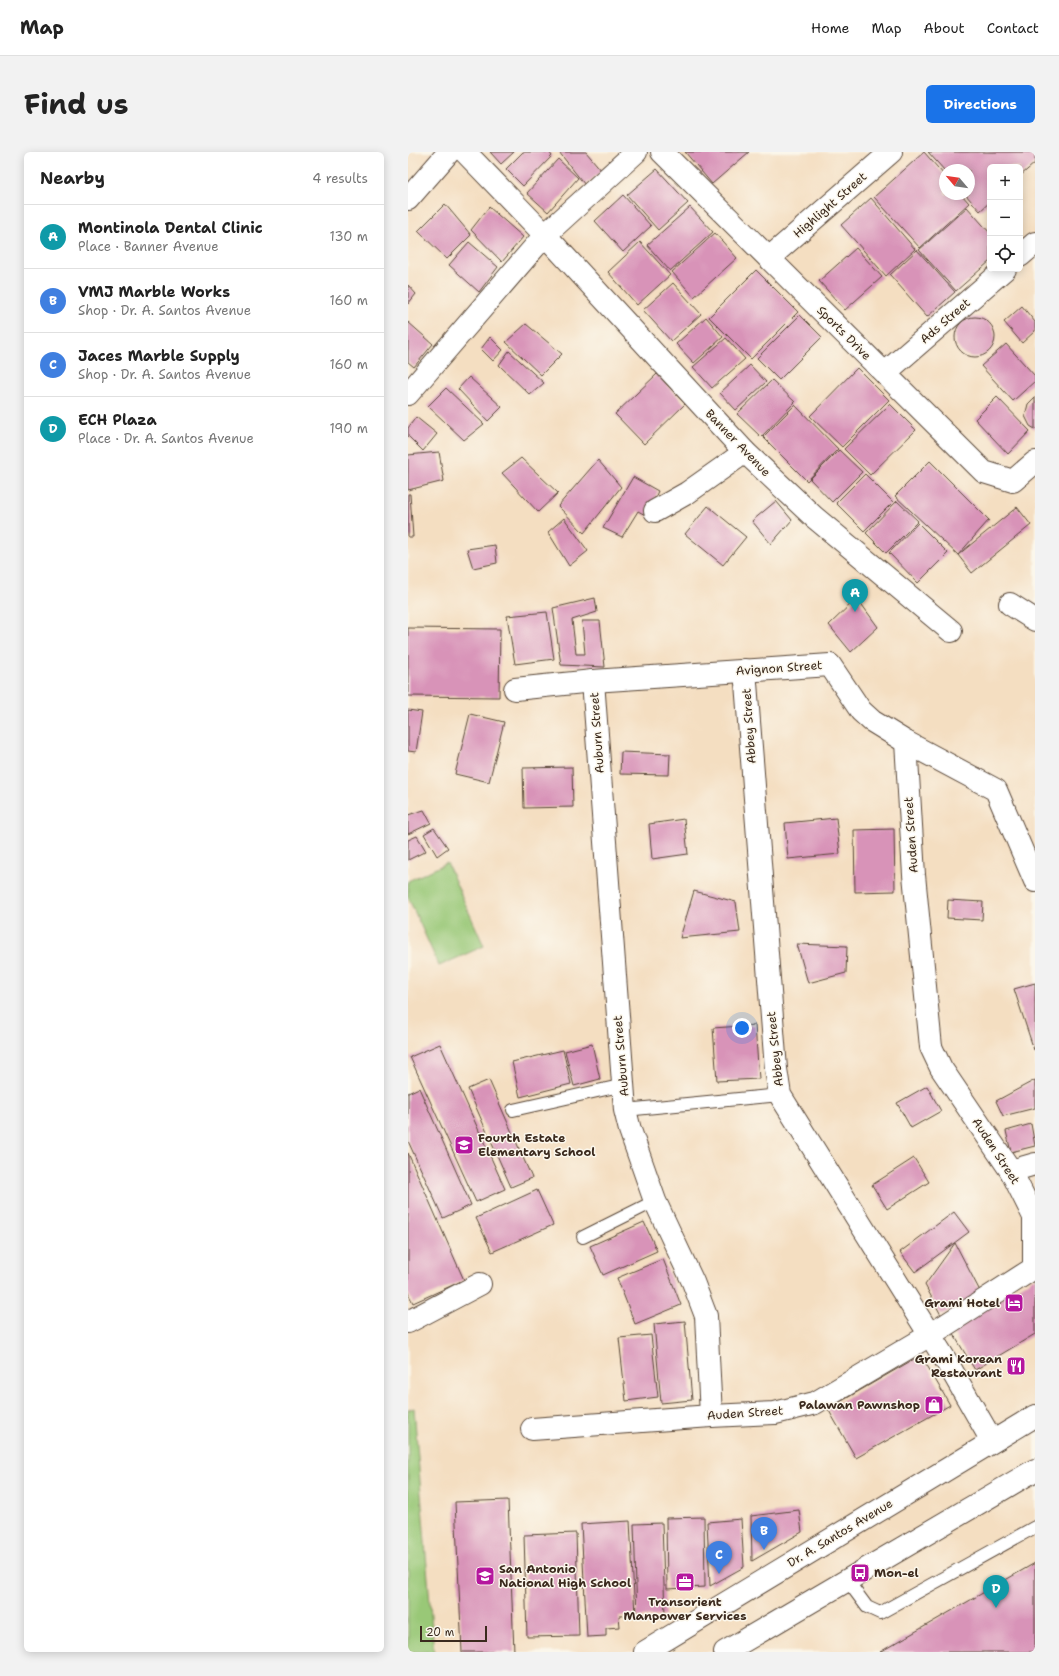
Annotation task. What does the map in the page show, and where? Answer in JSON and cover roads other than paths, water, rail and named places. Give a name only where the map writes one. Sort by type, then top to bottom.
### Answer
[{"type":"street","points":[[408,199],[450,152]]},
{"type":"street","name":"Banner Avenue","points":[[465,152],[545,235],[746,452],[814,517],[951,631]]},
{"type":"street","points":[[408,394],[545,235],[636,152]]},
{"type":"street","name":"Sports Drive","points":[[662,152],[984,472],[1013,481],[1035,462]]},
{"type":"street","name":"Highlight Street","points":[[769,258],[891,152]]},
{"type":"street","points":[[1023,253],[1035,243]]},
{"type":"street","name":"Ads Street","points":[[885,373],[1002,272]]},
{"type":"street","points":[[655,511],[687,493],[746,452]]},
{"type":"street","points":[[1010,604],[1035,620]]},
{"type":"street","name":"Avignon Street","points":[[514,689],[593,681],[830,664],[861,710],[872,721],[906,742],[996,790],[1035,881]]},
{"type":"street","name":"Abbey Street","points":[[745,670],[775,1061],[780,1095],[930,1335],[992,1441]]},
{"type":"street","name":"Auburn Street","points":[[593,681],[625,1110],[630,1130],[655,1201],[693,1282],[706,1316],[711,1416]]},
{"type":"street","name":"Auden Street","points":[[532,1429],[711,1416],[776,1413],[815,1403],[930,1335],[1034,1268],[1034,1216],[1011,1170],[941,1068],[931,1047],[914,875],[906,742]]},
{"type":"street","points":[[1011,1170],[1035,1164]]},
{"type":"street","points":[[408,1322],[480,1284]]},
{"type":"street","name":"Dr. A. Santos Avenue","points":[[646,1652],[1035,1416]]},
{"type":"street","points":[[724,1652],[1035,1470]]},
{"type":"lane","points":[[513,1110],[624,1085]]},
{"type":"lane","points":[[625,1110],[780,1095]]},
{"type":"lane","points":[[583,1237],[655,1201]]},
{"type":"lane","points":[[847,1580],[867,1607],[880,1613],[1035,1527]]},
{"type":"place","name":"Montinola Dental Clinic","points":[[855,612]]},
{"type":"place","name":"Fourth Estate Elementary School","points":[[464,1145]]},
{"type":"place","name":"Grami Hotel","points":[[1014,1303]]},
{"type":"place","name":"Grami Korean Restaurant","points":[[1016,1366]]},
{"type":"place","name":"Palawan Pawnshop","points":[[934,1405]]},
{"type":"place","name":"VMJ Marble Works","points":[[764,1550]]},
{"type":"place","name":"Mon-el","points":[[860,1573]]},
{"type":"place","name":"Jaces Marble Supply","points":[[719,1574]]},
{"type":"place","name":"San Antonio National High School","points":[[485,1576]]},
{"type":"place","name":"Transorient Manpower Services","points":[[685,1582]]},
{"type":"place","name":"ECH Plaza","points":[[996,1608]]}]
